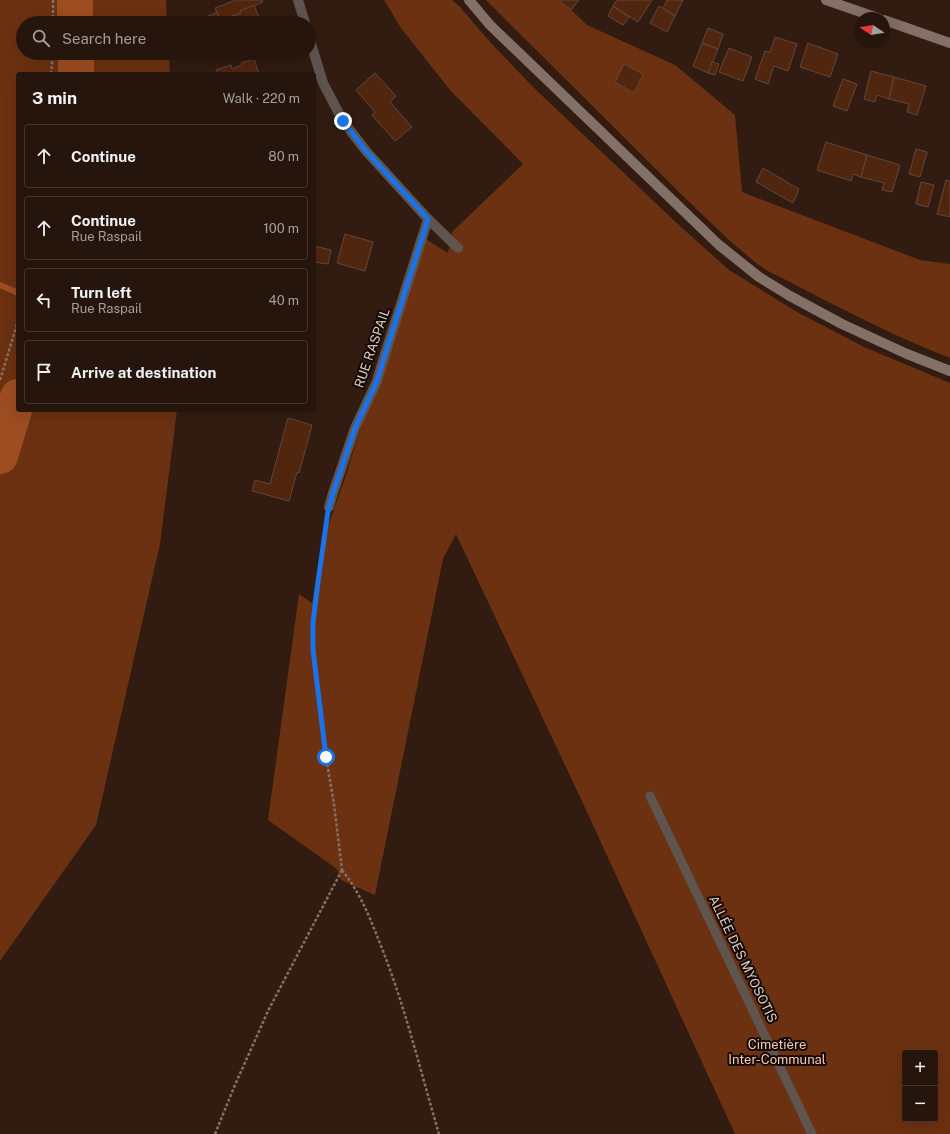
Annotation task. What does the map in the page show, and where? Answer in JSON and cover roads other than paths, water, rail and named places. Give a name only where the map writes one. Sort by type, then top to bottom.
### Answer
[{"type":"main road","points":[[469,0],[490,25],[630,160],[719,245],[759,277],[790,296],[842,324],[907,354],[950,371]]},
{"type":"main road","points":[[826,0],[861,12]]},
{"type":"main road","points":[[890,22],[950,43]]},
{"type":"street","points":[[298,0],[303,16]]},
{"type":"street","points":[[316,60],[323,83],[343,121],[366,151],[428,219],[458,248]]},
{"type":"street","name":"RUE RASPAIL","points":[[330,507],[333,493],[355,428],[377,381],[428,219]]},
{"type":"lane","name":"ALLÉE DES MYOSOTIS","points":[[650,796],[812,1134]]},
{"type":"waterway","points":[[75,0],[75,16]]},
{"type":"waterway","points":[[76,60],[76,72]]},
{"type":"waterway","points":[[0,285],[16,292]]},
{"type":"waterway","points":[[0,456],[16,404]]},
{"type":"park label","name":"Cimetière Inter-Communal","points":[[777,1052]]}]
